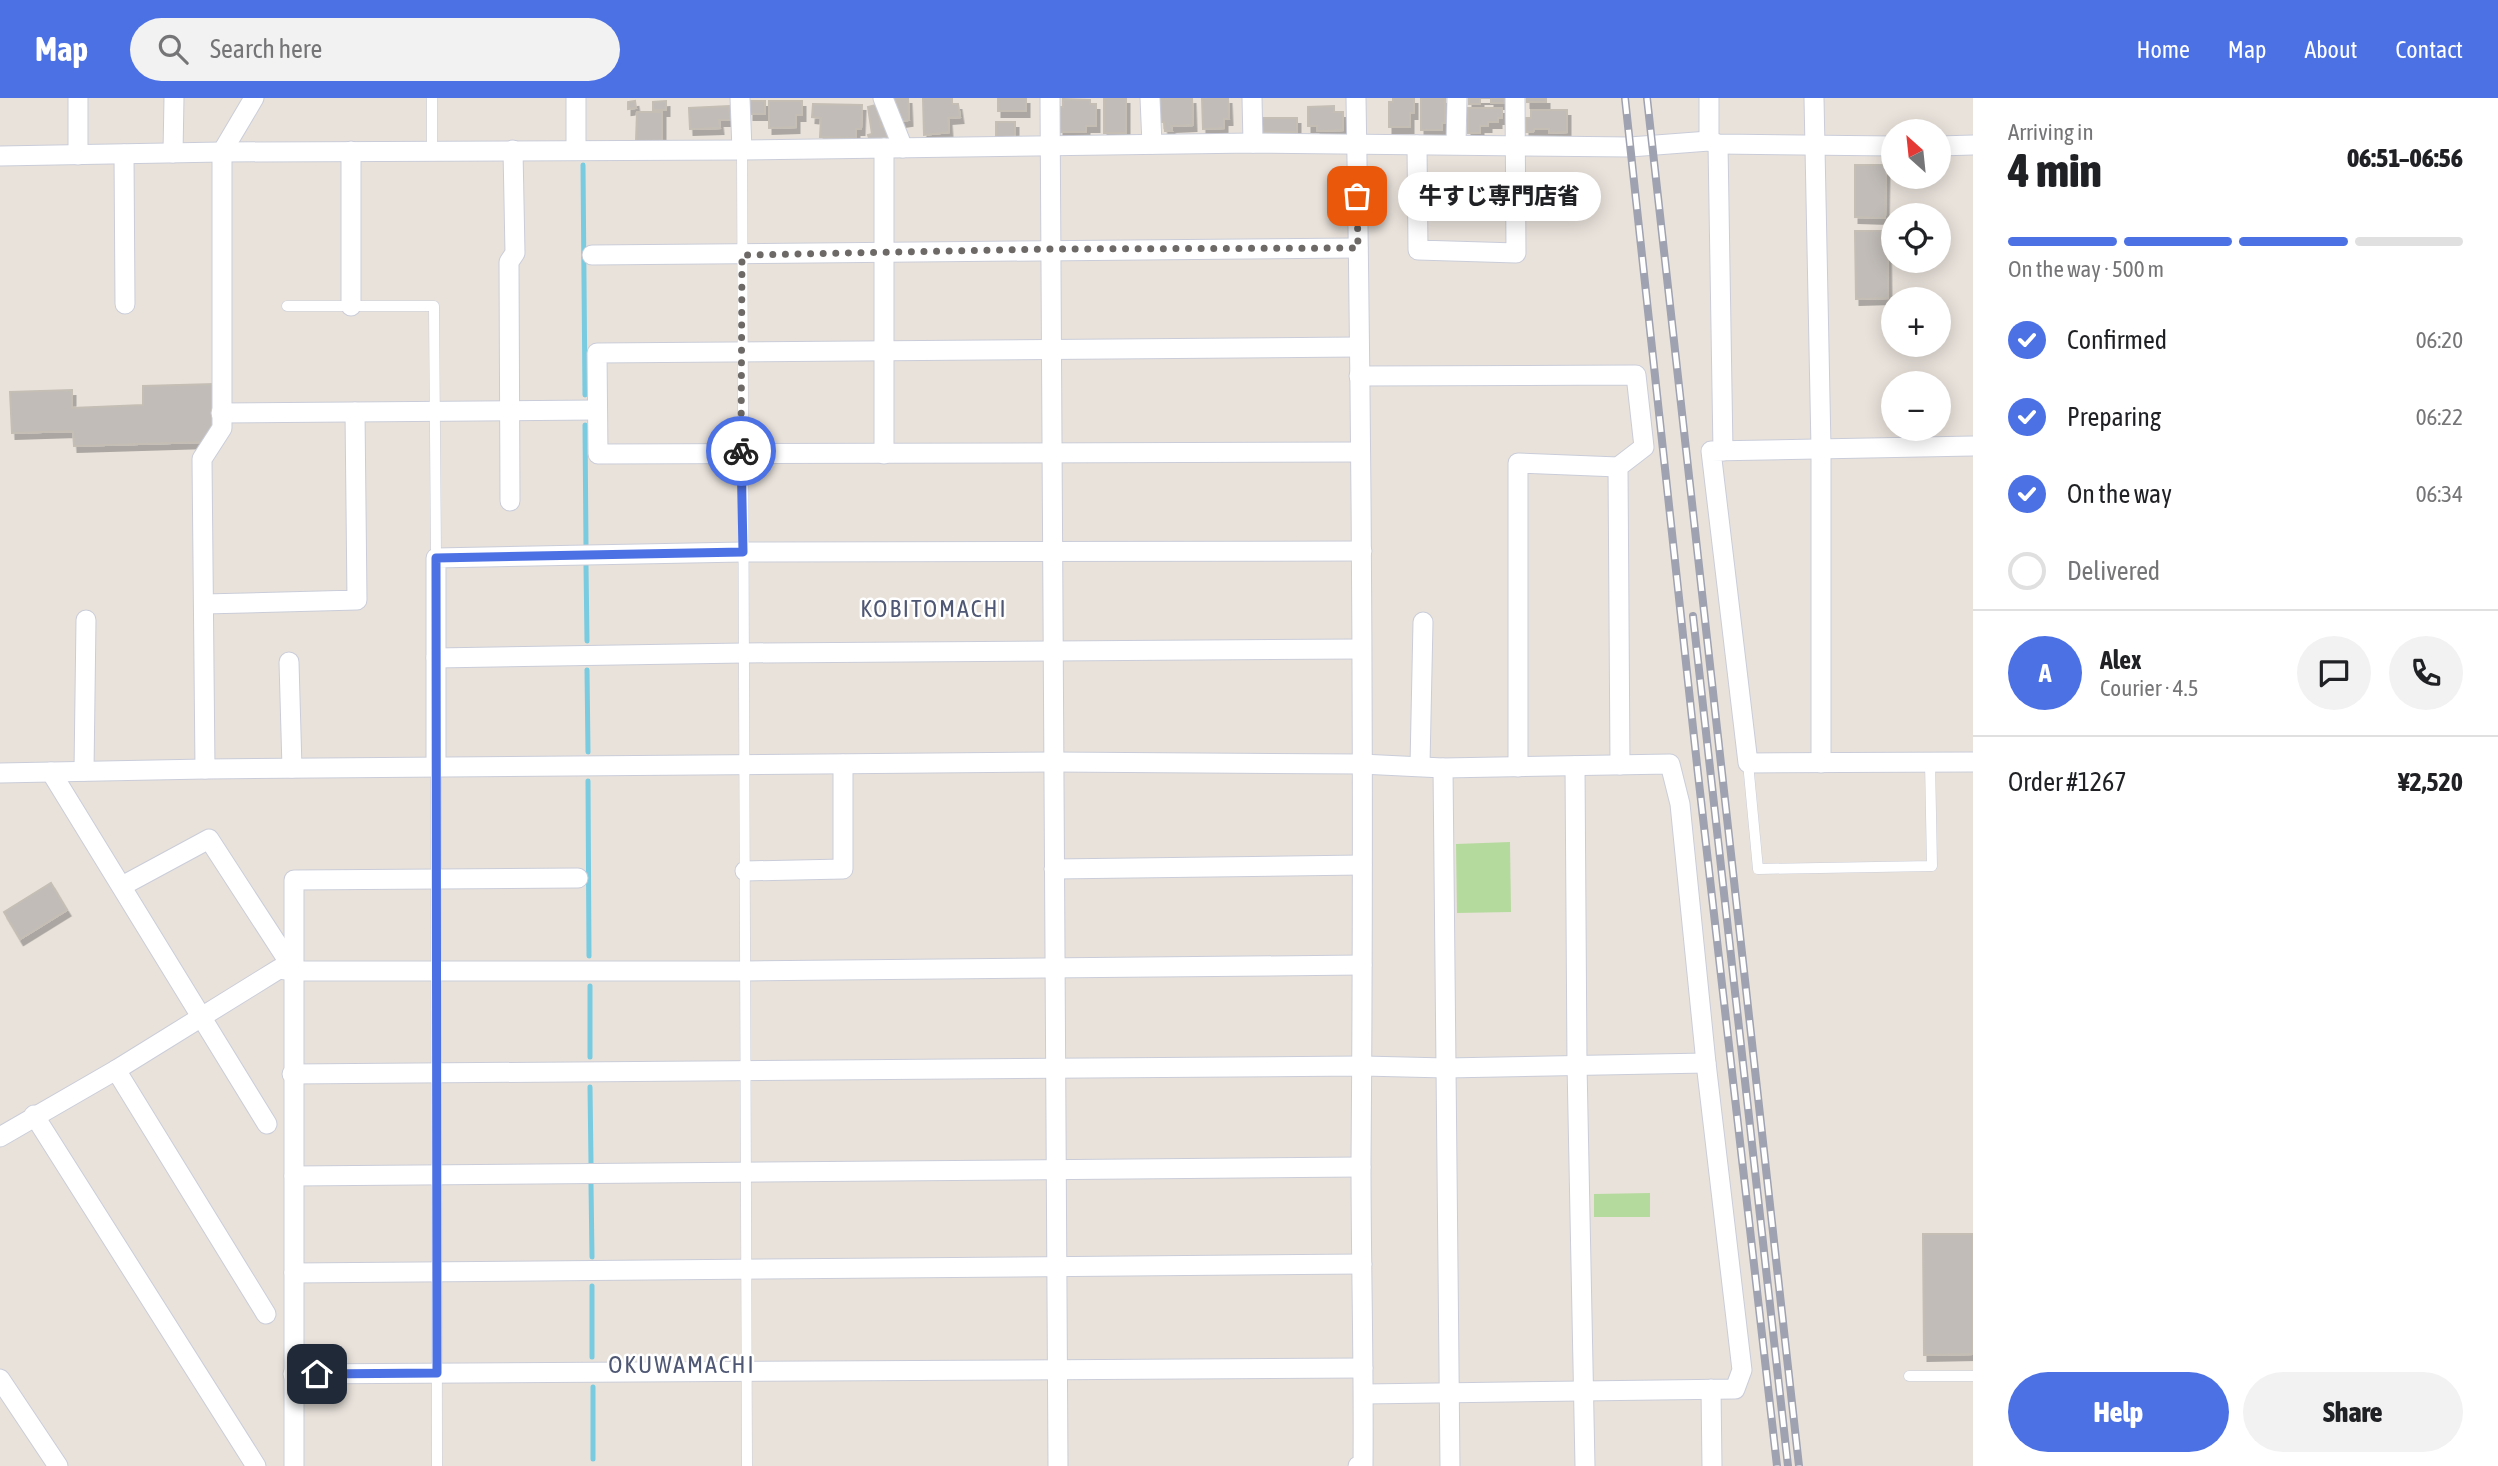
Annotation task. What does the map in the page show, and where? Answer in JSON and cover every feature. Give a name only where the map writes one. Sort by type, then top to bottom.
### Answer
[{"type":"street","points":[[78,98],[78,155]]},
{"type":"street","points":[[173,153],[174,98]]},
{"type":"street","points":[[205,769],[202,459],[222,428],[222,152],[254,98]]},
{"type":"street","points":[[576,98],[576,150]]},
{"type":"street","points":[[740,98],[742,150]]},
{"type":"street","points":[[883,98],[894,148],[883,252],[884,454]]},
{"type":"street","points":[[1050,98],[1058,1466]]},
{"type":"street","points":[[1150,98],[1152,144]]},
{"type":"street","points":[[1252,98],[1253,142]]},
{"type":"street","points":[[1356,98],[1362,551],[1361,1167],[1364,1394],[1363,1466],[1358,1466]]},
{"type":"street","points":[[1456,144],[1457,98]]},
{"type":"street","points":[[1417,145],[1418,250],[1516,253],[1515,98]]},
{"type":"street","points":[[1709,98],[1713,142],[1723,451]]},
{"type":"street","points":[[1814,98],[1821,448],[1821,763]]},
{"type":"street","points":[[0,156],[222,152],[742,150],[1253,142],[1630,147],[1713,142],[1881,146]]},
{"type":"street","points":[[1951,146],[1973,145]]},
{"type":"street","points":[[510,501],[509,262],[515,253],[513,150]]},
{"type":"street","points":[[351,151],[351,306]]},
{"type":"street","points":[[124,154],[125,304]]},
{"type":"street","points":[[592,255],[1358,248]]},
{"type":"street","points":[[1359,347],[597,353],[597,410],[598,454],[1360,452]]},
{"type":"street","points":[[1359,376],[1636,375],[1644,447],[1618,467],[1518,463],[1518,767]]},
{"type":"street","points":[[221,413],[597,410]]},
{"type":"street","points":[[204,604],[357,600],[355,412]]},
{"type":"street","points":[[1973,446],[1711,451],[1748,763],[1973,762]]},
{"type":"street","points":[[1618,467],[1620,765]]},
{"type":"street","points":[[436,767],[436,558],[743,552],[1362,551]]},
{"type":"street","points":[[84,771],[86,620]]},
{"type":"street","points":[[1420,765],[1423,622]]},
{"type":"street","points":[[436,658],[1361,649]]},
{"type":"street","points":[[289,662],[292,768]]},
{"type":"street","points":[[0,773],[1053,762],[1361,764],[1443,768],[1670,764],[1680,804],[1706,1062],[1742,1370],[1735,1389],[1364,1394]]},
{"type":"street","points":[[745,871],[843,870],[842,764]]},
{"type":"street","points":[[1575,766],[1577,1064],[1586,1466]]},
{"type":"street","points":[[1443,768],[1450,1466]]},
{"type":"street","points":[[51,772],[267,1124]]},
{"type":"street","points":[[122,886],[209,839],[294,971]]},
{"type":"street","points":[[1054,869],[1362,865]]},
{"type":"street","points":[[294,1466],[294,880],[578,878]]},
{"type":"street","points":[[0,1137],[116,1070],[279,969],[746,971],[1362,965]]},
{"type":"street","points":[[292,1074],[1363,1066],[1446,1068],[1706,1062]]},
{"type":"street","points":[[116,1070],[265,1314]]},
{"type":"street","points":[[34,1115],[256,1466]]},
{"type":"street","points":[[294,1176],[1361,1167]]},
{"type":"street","points":[[294,1273],[1362,1264]]},
{"type":"street","points":[[293,1374],[1363,1368]]},
{"type":"street","points":[[0,1379],[58,1466]]},
{"type":"street","points":[[1711,1389],[1712,1466]]},
{"type":"lane","points":[[432,98],[432,151]]},
{"type":"lane","points":[[742,150],[741,454],[747,1466]]},
{"type":"lane","points":[[287,306],[434,306],[436,558]]},
{"type":"lane","points":[[1748,763],[1758,869],[1932,866],[1930,762]]},
{"type":"lane","points":[[436,767],[438,1466]]},
{"type":"lane","points":[[1909,1376],[1973,1376]]},
{"type":"green space","points":[[1510,842],[1511,912],[1457,913],[1456,844]]},
{"type":"green space","points":[[1650,1193],[1650,1217],[1594,1217],[1594,1194]]},
{"type":"building","points":[[895,98],[908,98],[909,120],[902,121]]},
{"type":"building","points":[[923,98],[952,98],[952,104],[958,104],[960,117],[948,118],[949,132],[924,135]]},
{"type":"building","points":[[998,98],[1026,98],[1026,111],[998,111]]},
{"type":"building","points":[[1104,98],[1126,98],[1126,133],[1104,133]]},
{"type":"building","points":[[1192,98],[1193,125],[1171,126],[1172,131],[1165,131],[1164,122],[1161,122],[1161,99]]},
{"type":"building","points":[[1202,98],[1228,98],[1229,119],[1224,119],[1224,128],[1203,129]]},
{"type":"building","points":[[1393,98],[1414,98],[1410,127],[1389,127],[1389,102],[1393,102]]},
{"type":"building","points":[[1421,98],[1445,98],[1445,123],[1442,123],[1442,130],[1421,130]]},
{"type":"building","points":[[1469,98],[1480,98],[1480,104],[1469,104]]},
{"type":"building","points":[[1491,98],[1504,98],[1504,103],[1491,103]]},
{"type":"building","points":[[1527,98],[1546,98],[1546,102],[1527,102]]},
{"type":"building","points":[[1063,99],[1090,100],[1090,104],[1096,104],[1096,126],[1086,126],[1086,132],[1060,132],[1060,107],[1063,107]]},
{"type":"building","points":[[635,101],[636,108],[628,109],[628,102]]},
{"type":"building","points":[[666,101],[666,110],[653,110],[653,102]]},
{"type":"building","points":[[750,101],[765,101],[765,114],[750,114]]},
{"type":"building","points":[[769,101],[802,101],[802,115],[796,115],[796,127],[769,128]]},
{"type":"building","points":[[813,104],[862,105],[861,129],[856,129],[856,138],[820,137],[821,118],[812,117]]},
{"type":"building","points":[[876,105],[881,127],[884,126],[887,137],[870,141],[868,135],[872,134],[868,107]]},
{"type":"building","points":[[729,106],[730,120],[719,120],[720,128],[690,129],[689,108]]},
{"type":"building","points":[[1334,106],[1334,112],[1343,112],[1343,130],[1317,131],[1317,126],[1308,126],[1308,107]]},
{"type":"building","points":[[1468,108],[1502,108],[1502,118],[1498,118],[1498,122],[1488,122],[1488,126],[1480,126],[1480,133],[1468,133]]},
{"type":"building","points":[[1531,110],[1567,110],[1567,132],[1549,133],[1549,129],[1534,129],[1533,132],[1526,132],[1526,118],[1531,118]]},
{"type":"building","points":[[637,112],[662,112],[662,141],[636,141]]},
{"type":"building","points":[[1262,118],[1297,118],[1297,132],[1262,132]]},
{"type":"building","points":[[996,122],[1015,122],[1015,137],[996,137]]},
{"type":"building","points":[[1855,165],[1881,165],[1881,189],[1886,189],[1885,203],[1881,203],[1881,218],[1855,217]]},
{"type":"building","points":[[1855,231],[1881,231],[1881,273],[1888,273],[1888,287],[1881,287],[1881,298],[1856,299]]},
{"type":"building","points":[[214,384],[215,428],[204,442],[74,446],[73,431],[12,433],[10,392],[72,390],[72,408],[143,405],[143,386]]},
{"type":"building","points":[[51,883],[67,910],[20,939],[4,912]]},
{"type":"building","points":[[1923,1234],[1973,1234],[1973,1354],[1924,1355]]},
{"type":"waterway","points":[[583,165],[585,395]]},
{"type":"waterway","points":[[585,425],[586,545]]},
{"type":"waterway","points":[[586,565],[587,641]]},
{"type":"waterway","points":[[587,670],[588,752]]},
{"type":"waterway","points":[[588,781],[589,956]]},
{"type":"waterway","points":[[590,986],[590,1057]]},
{"type":"waterway","points":[[590,1087],[591,1163]]},
{"type":"waterway","points":[[591,1184],[592,1257]]},
{"type":"waterway","points":[[592,1286],[592,1357]]},
{"type":"waterway","points":[[593,1387],[593,1459]]},
{"type":"railway","points":[[1625,98],[1777,1466]]},
{"type":"railway","points":[[1647,98],[1799,1466]]},
{"type":"railway","points":[[1693,616],[1788,1466]]},
{"type":"way so far","points":[[741,451],[742,255],[1051,249],[1358,248],[1357,196]]},
{"type":"place","name":"牛すじ専門店省","points":[[1357,196]]},
{"type":"district","name":"KOBITOMACHI","points":[[934,608]]},
{"type":"district","name":"OKUWAMACHI","points":[[682,1364]]},
{"type":"route","points":[[317,1374],[437,1373],[436,558],[743,552],[741,451]]}]
